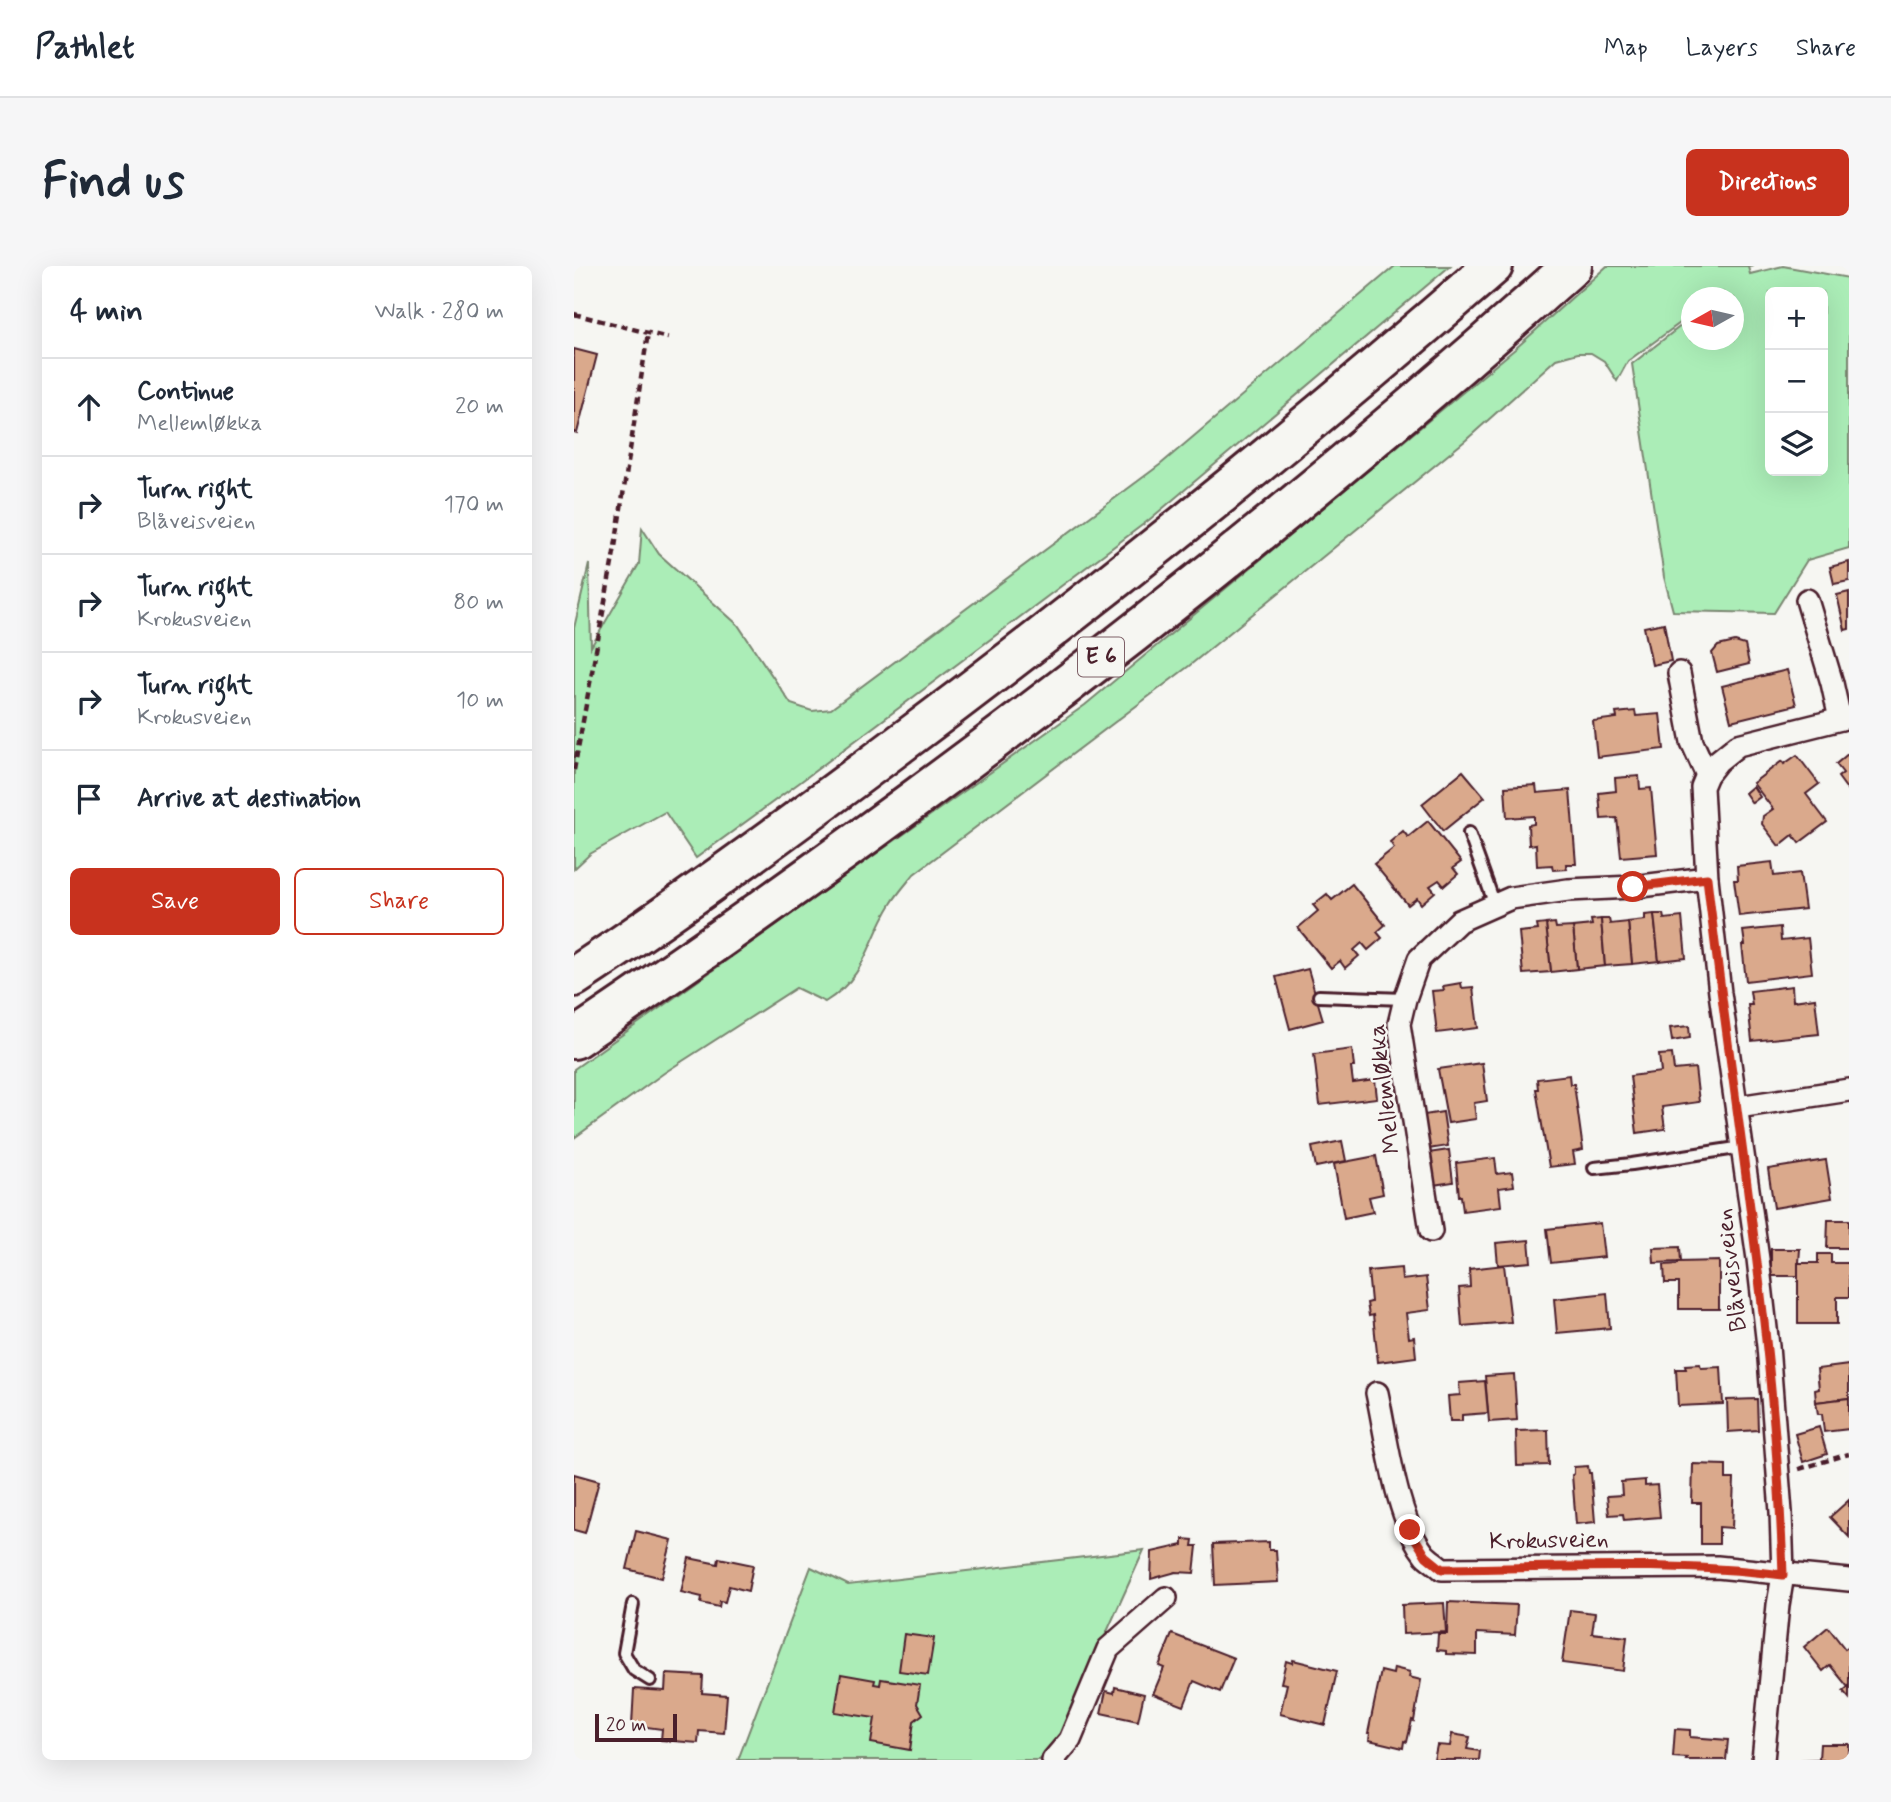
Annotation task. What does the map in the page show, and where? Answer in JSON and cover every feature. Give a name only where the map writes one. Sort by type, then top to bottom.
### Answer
[{"type":"highway","name":"E 6","points":[[574,977],[833,794],[1072,613],[1300,431],[1493,266]]},
{"type":"highway","name":"E 6","points":[[574,1039],[852,845],[1102,656],[1333,471],[1572,266]]},
{"type":"street","points":[[1679,673],[1692,742],[1707,775],[1718,761],[1738,746],[1845,718],[1807,600]]},
{"type":"street","name":"Blåveisveien","points":[[1707,775],[1702,788],[1707,878],[1768,1346],[1778,1475],[1783,1575],[1763,1760]]},
{"type":"street","name":"Mellemløkka","points":[[1431,1231],[1399,1024],[1419,959],[1459,921],[1511,898],[1707,878]]},
{"type":"street","points":[[1738,1107],[1849,1090]]},
{"type":"street","name":"Krokusveien","points":[[1377,1393],[1401,1504],[1410,1530],[1426,1556],[1442,1569],[1717,1567],[1849,1580]]},
{"type":"street","points":[[1053,1760],[1070,1740],[1108,1649],[1166,1598]]},
{"type":"lane","points":[[1469,833],[1495,905]]},
{"type":"lane","points":[[1319,996],[1405,999]]},
{"type":"lane","points":[[1594,1168],[1743,1147]]},
{"type":"lane","points":[[633,1604],[624,1653],[635,1670],[650,1680]]},
{"type":"path","points":[[574,314],[668,338]]},
{"type":"path","points":[[574,770],[615,547],[648,333]]},
{"type":"path","points":[[1778,1475],[1849,1454]]},
{"type":"green space","points":[[1395,266],[1450,266],[1149,520],[799,783],[696,858],[665,812],[590,854],[574,869],[574,628],[589,564],[591,647],[639,564],[642,528],[659,554],[738,625],[791,704],[812,711],[831,709],[1161,464]]},
{"type":"green space","points":[[1607,266],[1754,266],[1748,267],[1750,274],[1783,266],[1849,278],[1849,548],[1807,560],[1774,613],[1673,611],[1664,577],[1632,364],[1681,326],[1681,350],[1744,350],[1744,287],[1681,287],[1681,322],[1628,361],[1617,381],[1604,361],[1591,353],[1578,353],[1556,359],[1466,440],[1189,666],[914,874],[891,904],[858,969],[839,992],[825,1002],[796,988],[664,1073],[574,1138],[574,1069],[1085,705],[1515,349]]},
{"type":"green space","points":[[1144,1550],[1052,1753],[1039,1760],[738,1760],[811,1567],[848,1585]]},
{"type":"building","points":[[574,349],[597,355],[577,433],[574,432]]},
{"type":"building","points":[[1849,562],[1849,581],[1834,584],[1830,567]]},
{"type":"building","points":[[1849,592],[1849,629],[1845,630],[1837,595]]},
{"type":"building","points":[[1664,623],[1671,661],[1652,665],[1644,627]]},
{"type":"building","points":[[1735,642],[1745,645],[1749,664],[1717,672],[1712,653],[1718,646]]},
{"type":"building","points":[[1787,670],[1796,705],[1731,721],[1722,686]]},
{"type":"building","points":[[1635,711],[1636,716],[1660,714],[1664,749],[1597,757],[1593,721],[1617,718],[1616,713]]},
{"type":"building","points":[[1849,753],[1849,792],[1838,777],[1843,773],[1836,764]]},
{"type":"building","points":[[1797,755],[1819,784],[1806,794],[1827,822],[1799,843],[1793,835],[1779,846],[1762,824],[1763,816],[1773,809],[1753,783],[1782,761],[1784,764]]},
{"type":"building","points":[[1463,771],[1485,797],[1443,831],[1422,804]]},
{"type":"building","points":[[1639,776],[1640,789],[1651,788],[1657,854],[1621,857],[1617,818],[1601,819],[1599,793],[1616,791],[1615,778]]},
{"type":"building","points":[[1536,785],[1537,793],[1570,790],[1576,864],[1566,864],[1567,869],[1553,870],[1552,865],[1537,866],[1536,844],[1529,845],[1528,825],[1534,824],[1534,816],[1507,818],[1505,787]]},
{"type":"building","points":[[1753,786],[1760,797],[1752,803],[1745,793]]},
{"type":"building","points":[[1428,821],[1461,862],[1453,868],[1458,874],[1444,886],[1439,880],[1430,886],[1435,892],[1421,904],[1417,898],[1408,905],[1374,864],[1394,848],[1390,842],[1403,831],[1408,837]]},
{"type":"building","points":[[1772,862],[1774,876],[1800,873],[1805,909],[1739,916],[1734,880],[1738,880],[1737,866]]},
{"type":"building","points":[[1352,884],[1385,925],[1377,932],[1382,938],[1368,950],[1362,943],[1354,950],[1359,956],[1345,968],[1340,961],[1331,968],[1298,928],[1318,911],[1313,905],[1327,894],[1332,900]]},
{"type":"building","points":[[1654,914],[1659,961],[1632,964],[1628,922],[1645,920],[1645,915]]},
{"type":"building","points":[[1654,914],[1663,914],[1664,919],[1682,917],[1686,958],[1659,961]]},
{"type":"building","points":[[1601,919],[1605,966],[1577,969],[1573,927],[1592,925],[1591,920]]},
{"type":"building","points":[[1601,919],[1609,919],[1610,924],[1628,922],[1632,964],[1605,966]]},
{"type":"building","points":[[1555,923],[1556,928],[1573,927],[1577,969],[1551,972],[1546,924]]},
{"type":"building","points":[[1546,924],[1551,972],[1523,974],[1519,932],[1538,930],[1537,925]]},
{"type":"building","points":[[1780,927],[1781,941],[1808,938],[1812,973],[1746,981],[1743,931]]},
{"type":"building","points":[[1308,969],[1323,1020],[1290,1029],[1276,977]]},
{"type":"building","points":[[1461,983],[1462,988],[1473,987],[1478,1028],[1437,1033],[1432,991],[1444,990],[1443,986]]},
{"type":"building","points":[[1792,986],[1793,1001],[1815,998],[1819,1034],[1752,1041],[1748,1005],[1752,1005],[1750,991]]},
{"type":"building","points":[[1689,1026],[1690,1038],[1672,1041],[1670,1028]]},
{"type":"building","points":[[1352,1049],[1353,1083],[1375,1080],[1377,1098],[1320,1105],[1314,1054]]},
{"type":"building","points":[[1672,1054],[1674,1070],[1695,1068],[1699,1102],[1662,1107],[1665,1129],[1637,1133],[1630,1076],[1661,1072],[1659,1055]]},
{"type":"building","points":[[1482,1063],[1487,1101],[1474,1103],[1476,1119],[1448,1123],[1438,1069]]},
{"type":"building","points":[[1569,1075],[1570,1084],[1574,1084],[1583,1150],[1573,1152],[1575,1164],[1549,1167],[1536,1089],[1537,1079]]},
{"type":"building","points":[[1443,1112],[1448,1146],[1428,1149],[1424,1115]]},
{"type":"building","points":[[1342,1141],[1346,1161],[1316,1167],[1312,1147]]},
{"type":"building","points":[[1449,1150],[1453,1182],[1433,1185],[1428,1153]]},
{"type":"building","points":[[1376,1156],[1383,1194],[1369,1197],[1373,1212],[1344,1218],[1334,1164]]},
{"type":"building","points":[[1495,1158],[1497,1174],[1512,1172],[1514,1186],[1499,1188],[1501,1206],[1463,1211],[1456,1163]]},
{"type":"building","points":[[1826,1160],[1832,1198],[1774,1208],[1768,1169]]},
{"type":"building","points":[[1828,1220],[1849,1220],[1849,1248],[1827,1248]]},
{"type":"building","points":[[1600,1223],[1604,1257],[1551,1263],[1547,1229]]},
{"type":"building","points":[[1529,1240],[1531,1262],[1498,1265],[1496,1243]]},
{"type":"building","points":[[1680,1247],[1681,1262],[1654,1263],[1653,1248]]},
{"type":"building","points":[[1771,1249],[1800,1249],[1798,1276],[1771,1276]]},
{"type":"building","points":[[1818,1254],[1831,1254],[1831,1263],[1849,1263],[1849,1297],[1837,1297],[1837,1324],[1798,1324],[1798,1263],[1818,1263]]},
{"type":"building","points":[[1719,1261],[1719,1309],[1679,1309],[1679,1283],[1665,1283],[1664,1265]]},
{"type":"building","points":[[1504,1265],[1511,1322],[1462,1326],[1459,1288],[1470,1287],[1469,1269]]},
{"type":"building","points":[[1401,1268],[1402,1280],[1426,1277],[1430,1310],[1406,1313],[1409,1338],[1414,1337],[1416,1357],[1378,1362],[1373,1315],[1369,1316],[1367,1303],[1371,1302],[1368,1271]]},
{"type":"building","points":[[1607,1293],[1610,1328],[1557,1333],[1554,1299]]},
{"type":"building","points":[[1700,1364],[1701,1368],[1721,1367],[1723,1404],[1678,1406],[1676,1369]]},
{"type":"building","points":[[1849,1365],[1849,1398],[1816,1402],[1815,1390],[1819,1389],[1817,1369]]},
{"type":"building","points":[[1514,1374],[1517,1420],[1489,1422],[1485,1376]]},
{"type":"building","points":[[1485,1381],[1488,1413],[1462,1415],[1462,1421],[1450,1421],[1448,1396],[1460,1395],[1459,1383]]},
{"type":"building","points":[[1849,1398],[1849,1429],[1824,1432],[1822,1414],[1818,1414],[1816,1402]]},
{"type":"building","points":[[1757,1399],[1758,1430],[1728,1432],[1727,1400]]},
{"type":"building","points":[[1819,1427],[1827,1454],[1803,1462],[1795,1434]]},
{"type":"building","points":[[1548,1430],[1549,1465],[1517,1466],[1516,1431]]},
{"type":"building","points":[[1693,1464],[1726,1465],[1726,1479],[1734,1479],[1732,1528],[1719,1527],[1719,1544],[1701,1544],[1701,1503],[1692,1503]]},
{"type":"building","points":[[1588,1466],[1591,1473],[1595,1522],[1576,1524],[1572,1475],[1574,1467]]},
{"type":"building","points":[[574,1474],[599,1481],[585,1533],[574,1530]]},
{"type":"building","points":[[1645,1480],[1645,1486],[1657,1485],[1660,1517],[1624,1520],[1623,1514],[1609,1515],[1607,1496],[1622,1495],[1621,1482]]},
{"type":"building","points":[[1849,1500],[1849,1537],[1830,1517]]},
{"type":"building","points":[[636,1531],[672,1540],[662,1578],[627,1569]]},
{"type":"building","points":[[1183,1539],[1193,1540],[1192,1546],[1197,1546],[1194,1573],[1176,1572],[1151,1579],[1152,1552],[1183,1545]]},
{"type":"building","points":[[1269,1542],[1269,1550],[1276,1550],[1278,1582],[1215,1585],[1213,1544]]},
{"type":"building","points":[[689,1558],[718,1564],[719,1558],[753,1565],[748,1591],[729,1586],[725,1602],[720,1601],[719,1607],[701,1603],[702,1597],[681,1592]]},
{"type":"building","points":[[1448,1602],[1517,1605],[1515,1635],[1477,1633],[1477,1655],[1446,1654],[1446,1651],[1437,1650],[1438,1634],[1447,1634]]},
{"type":"building","points":[[1444,1603],[1446,1632],[1403,1634],[1402,1605]]},
{"type":"building","points":[[1570,1610],[1595,1613],[1592,1633],[1627,1637],[1623,1671],[1562,1663]]},
{"type":"building","points":[[1828,1627],[1845,1649],[1849,1646],[1849,1698],[1843,1691],[1848,1687],[1830,1665],[1823,1671],[1804,1647]]},
{"type":"building","points":[[904,1634],[934,1638],[928,1675],[899,1671]]},
{"type":"building","points":[[1172,1634],[1234,1658],[1220,1692],[1194,1681],[1184,1706],[1153,1694],[1164,1668],[1159,1666]]},
{"type":"building","points":[[1293,1660],[1337,1671],[1325,1725],[1280,1714],[1287,1684],[1281,1683],[1286,1661],[1292,1663]]},
{"type":"building","points":[[1394,1668],[1410,1672],[1409,1677],[1421,1680],[1414,1721],[1412,1720],[1403,1748],[1369,1740],[1368,1733],[1381,1671],[1393,1674]]},
{"type":"building","points":[[666,1674],[703,1676],[702,1693],[727,1695],[724,1733],[699,1731],[698,1743],[661,1740],[662,1729],[632,1725],[634,1689],[665,1691]]},
{"type":"building","points":[[841,1674],[875,1680],[874,1684],[880,1685],[881,1679],[920,1685],[917,1704],[923,1714],[914,1721],[910,1750],[871,1743],[875,1718],[835,1712]]},
{"type":"building","points":[[1115,1687],[1144,1694],[1138,1721],[1101,1713],[1106,1691],[1114,1693]]},
{"type":"building","points":[[1675,1729],[1690,1730],[1690,1737],[1728,1740],[1726,1760],[1686,1760],[1687,1758],[1673,1757]]},
{"type":"building","points":[[1452,1734],[1470,1737],[1467,1749],[1480,1751],[1479,1760],[1434,1760],[1437,1745],[1450,1746]]},
{"type":"building","points":[[1820,1744],[1849,1744],[1849,1760],[1800,1760],[1819,1759]]},
{"type":"route","points":[[1410,1530],[1426,1556],[1442,1569],[1717,1567],[1783,1575],[1781,1512],[1768,1346],[1707,878],[1633,887]]}]
